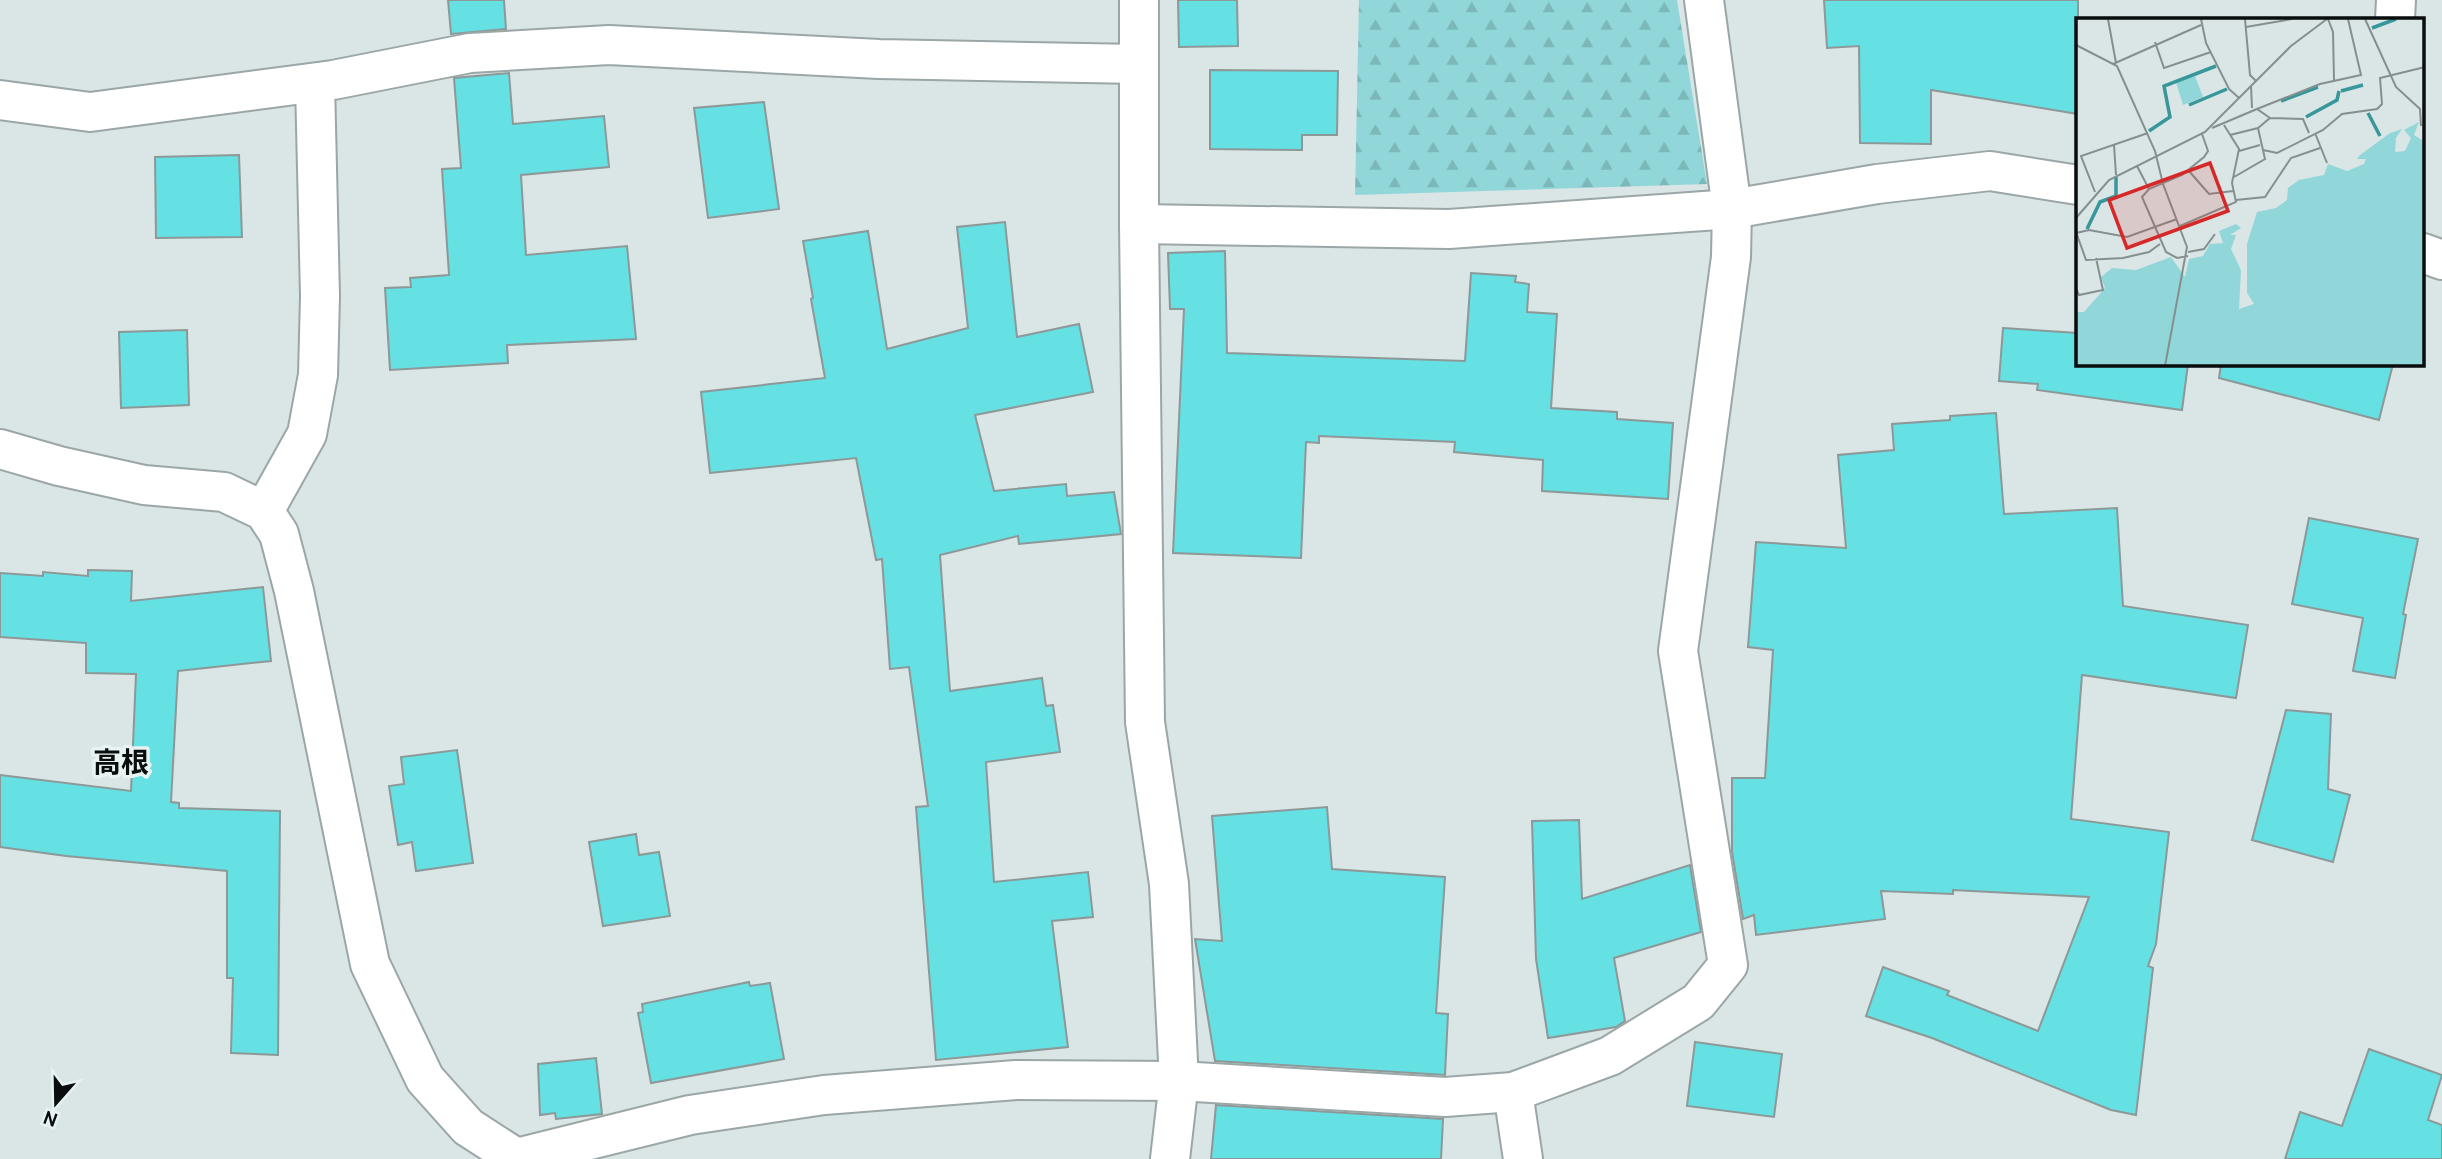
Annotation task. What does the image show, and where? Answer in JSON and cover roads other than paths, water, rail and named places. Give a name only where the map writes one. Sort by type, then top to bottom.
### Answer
[{"type":"street","points":[[1139,0],[1145,722],[1169,884],[1180,1081],[1170,1159]]},
{"type":"street","points":[[0,449],[59,466],[144,485],[224,492],[264,511],[279,534],[295,591],[370,964],[425,1079],[468,1127],[514,1158],[690,1115],[824,1095],[1016,1080],[1180,1081],[1445,1097],[1513,1092],[1610,1056],[1698,1002],[1728,965],[1678,651],[1731,257],[1732,209],[1704,0]]},
{"type":"street","points":[[2395,18],[2396,0]]},
{"type":"street","points":[[0,100],[90,112],[315,83],[470,53],[609,45],[879,59],[1139,64]]},
{"type":"street","points":[[264,511],[307,434],[318,375],[320,296],[315,83]]},
{"type":"street","points":[[1139,224],[1449,229],[1732,209],[1877,184],[1990,171],[2076,185]]},
{"type":"street","points":[[2424,253],[2442,260]]},
{"type":"street","points":[[1513,1092],[1523,1159]]},
{"type":"district","name":"高根","points":[[121,762]]}]
